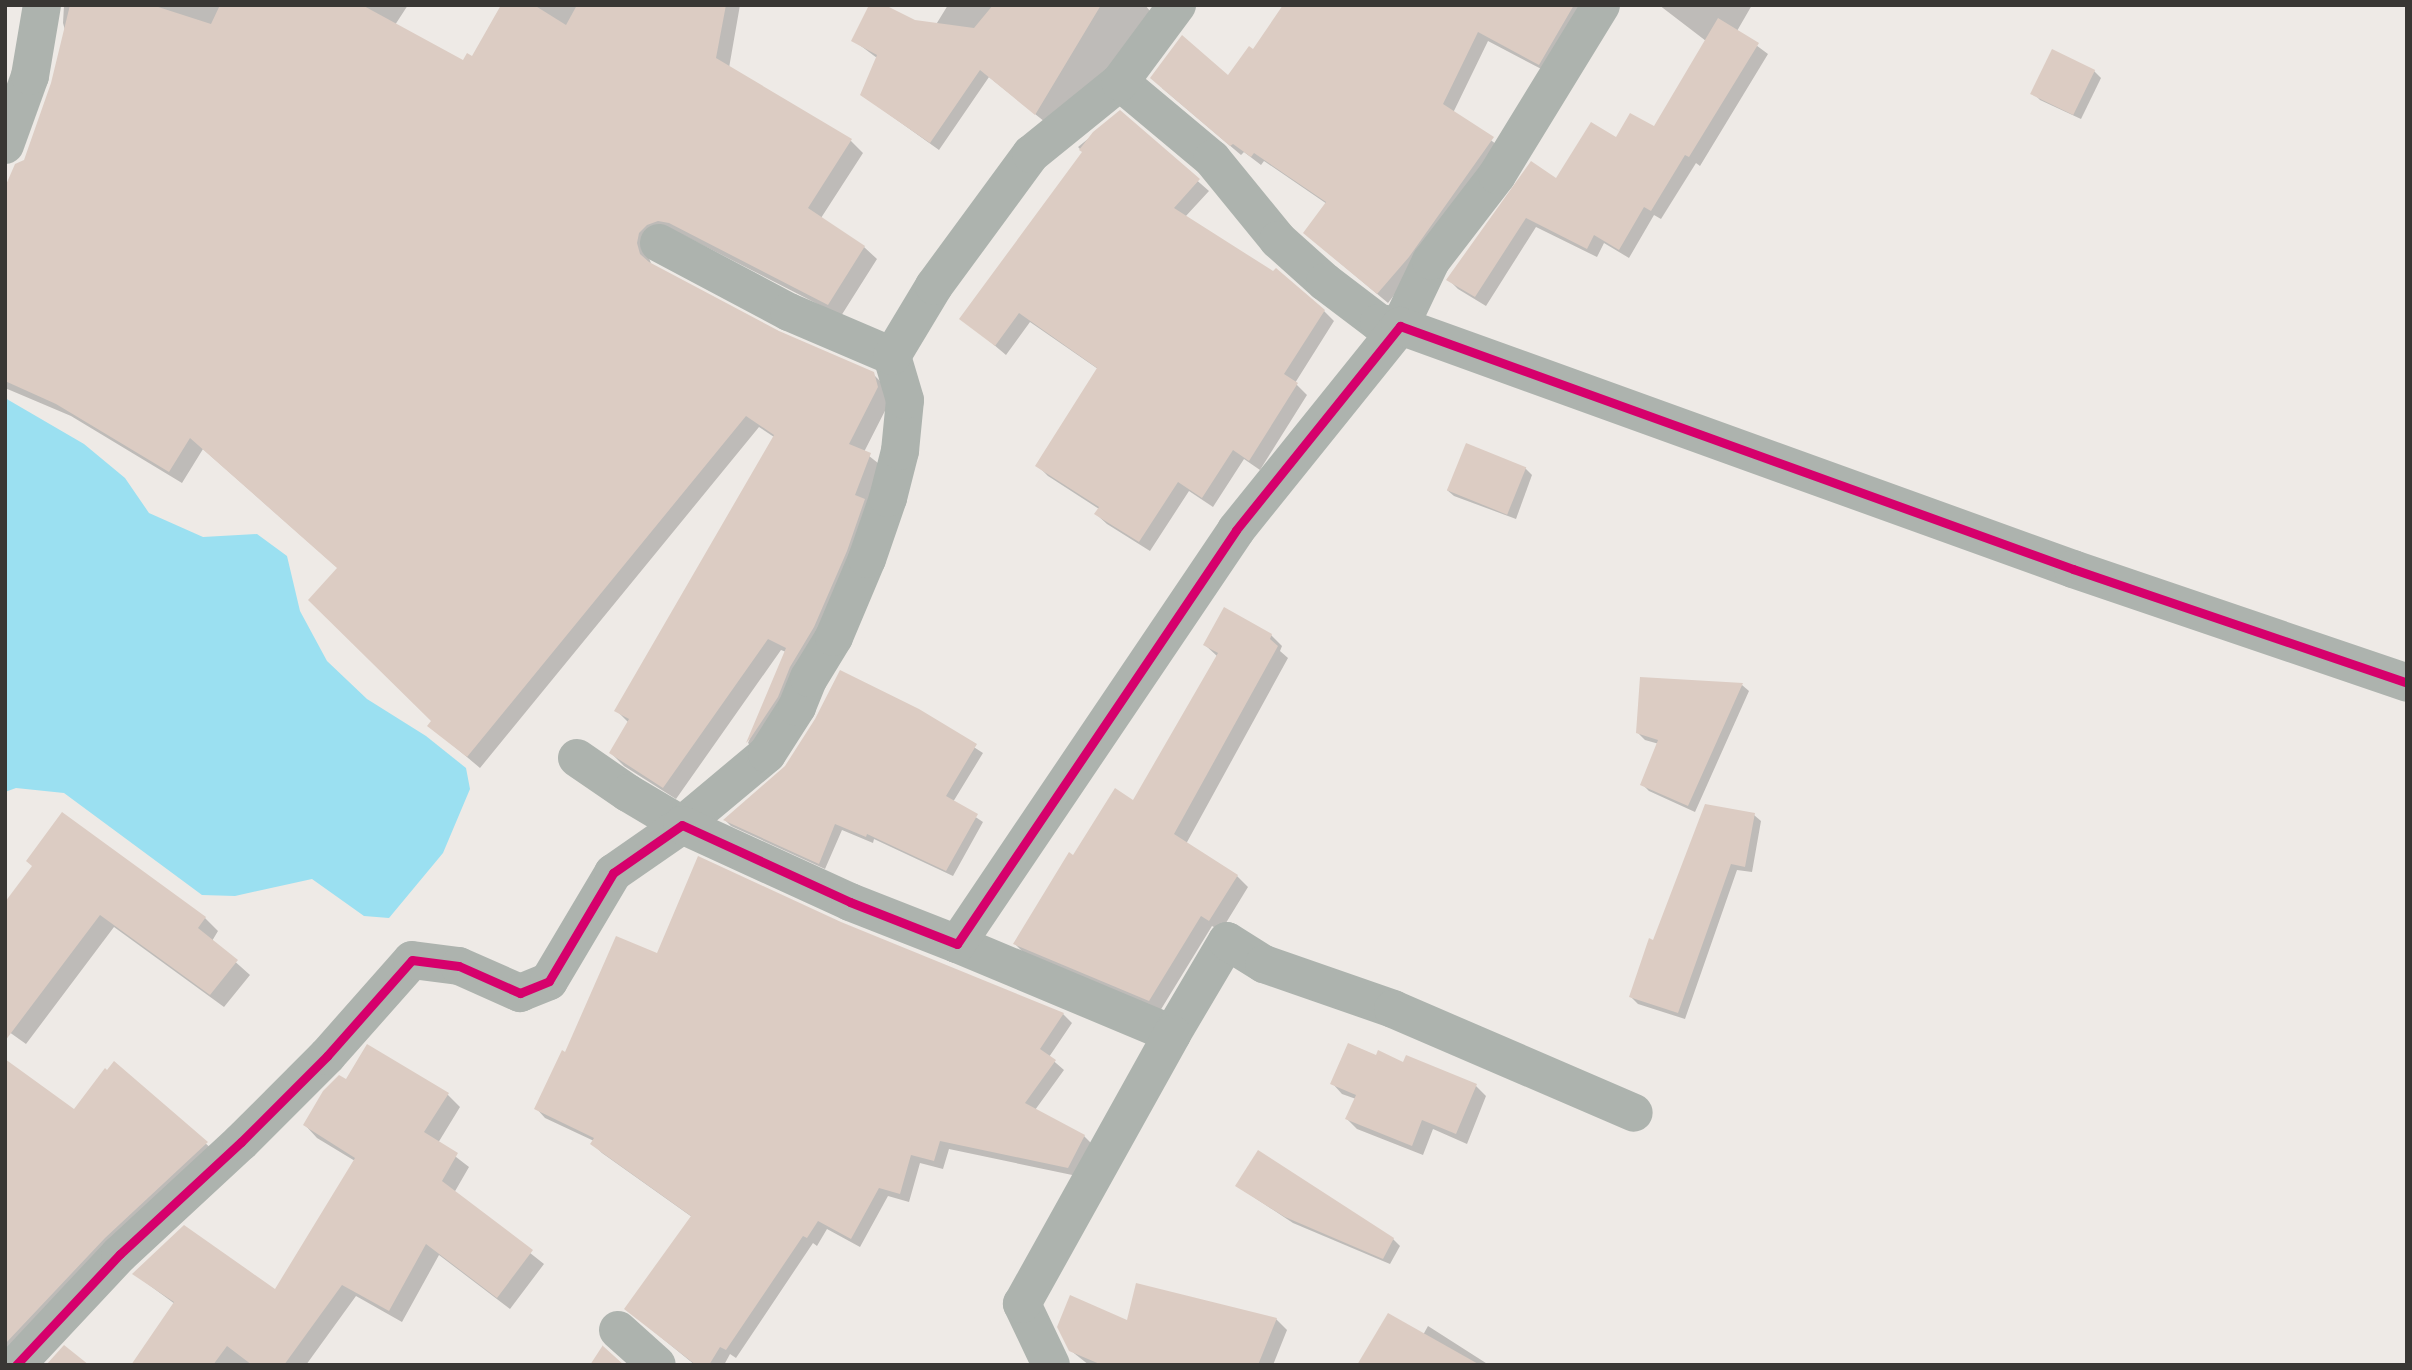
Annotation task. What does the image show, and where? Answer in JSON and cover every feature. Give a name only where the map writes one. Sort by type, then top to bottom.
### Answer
[{"type":"street","points":[[5,145],[30,76],[42,5]]},
{"type":"street","points":[[16,1365],[120,1254],[241,1143],[327,1056],[412,960],[459,966],[520,993],[549,981],[613,873],[682,825],[767,754],[797,707],[809,678],[834,637],[867,559],[888,498],[900,451],[905,400],[892,356],[934,286],[1031,154],[1120,82],[1177,5]]},
{"type":"street","points":[[957,944],[1236,530],[1400,326],[1431,261],[1497,175],[1601,5]]},
{"type":"street","points":[[1120,82],[1212,159],[1278,240],[1325,282],[1379,323],[1400,326],[2073,569],[2407,683]]},
{"type":"street","points":[[659,243],[789,312],[892,356]]},
{"type":"street","points":[[577,758],[682,825],[850,902],[1172,1034]]},
{"type":"street","points":[[1051,1365],[1022,1304],[1172,1034],[1227,941],[1264,964],[1393,1009],[1634,1113]]},
{"type":"street","points":[[618,1330],[657,1365]]},
{"type":"water","points":[[5,398],[84,444],[125,478],[149,513],[203,537],[257,534],[287,556],[300,611],[327,661],[367,699],[426,736],[466,768],[470,789],[443,853],[389,918],[364,916],[312,879],[235,896],[202,895],[64,793],[16,788],[5,792]]},
{"type":"building","points":[[70,5],[152,5],[211,24],[220,5],[362,5],[463,60],[467,53],[472,56],[501,5],[534,5],[566,25],[577,5],[726,5],[716,58],[852,139],[808,208],[865,246],[828,305],[669,223],[658,221],[647,225],[639,233],[637,243],[640,254],[649,262],[779,331],[874,372],[878,387],[849,444],[871,453],[855,495],[865,499],[847,551],[814,627],[790,667],[778,697],[746,743],[786,648],[768,639],[663,788],[609,753],[629,719],[614,711],[774,435],[746,416],[467,757],[427,726],[431,721],[308,600],[337,568],[190,438],[169,472],[56,404],[5,381],[5,187],[15,164],[24,160],[51,83]]},
{"type":"building","points":[[869,5],[885,5],[915,20],[974,28],[993,5],[1101,5],[1035,115],[980,70],[930,143],[860,95],[877,55],[851,41]]},
{"type":"building","points":[[1283,5],[1574,5],[1539,65],[1478,32],[1443,104],[1494,137],[1409,257],[1377,294],[1303,233],[1326,202],[1254,153],[1251,157],[1233,144],[1230,146],[1150,78],[1182,35],[1228,75],[1249,46],[1253,49]]},
{"type":"building","points":[[1718,18],[1759,43],[1689,157],[1685,155],[1651,211],[1644,207],[1619,250],[1594,235],[1587,249],[1526,218],[1475,297],[1446,280],[1531,161],[1556,178],[1591,122],[1616,137],[1630,113],[1654,126]]},
{"type":"building","points":[[2052,49],[2095,70],[2073,115],[2030,94]]},
{"type":"building","points":[[1120,110],[1200,179],[1174,208],[1273,271],[1276,268],[1325,310],[1284,374],[1298,383],[1249,461],[1233,450],[1202,498],[1178,482],[1139,542],[1094,514],[1099,507],[1035,466],[1097,368],[1019,313],[995,346],[959,319],[1082,152],[1079,150],[1093,132]]},
{"type":"building","points":[[1466,443],[1526,467],[1507,515],[1447,490]]},
{"type":"building","points":[[1224,607],[1272,634],[1270,639],[1278,646],[1174,834],[1238,875],[1209,921],[1201,916],[1149,1001],[1013,944],[1069,852],[1073,855],[1115,788],[1133,800],[1218,653],[1203,645]]},
{"type":"building","points":[[840,670],[919,709],[977,744],[946,796],[978,814],[946,871],[867,834],[866,837],[835,824],[819,864],[723,820],[785,766],[815,719]]},
{"type":"building","points":[[1640,677],[1743,683],[1688,806],[1640,785],[1658,740],[1636,733]]},
{"type":"building","points":[[1705,804],[1755,813],[1745,867],[1731,864],[1678,1013],[1629,997],[1649,938],[1653,940]]},
{"type":"building","points":[[62,812],[206,917],[198,928],[238,960],[210,995],[100,915],[5,1041],[5,902],[32,866],[26,861]]},
{"type":"building","points":[[698,856],[841,922],[1064,1013],[1040,1049],[1056,1060],[1025,1103],[1085,1135],[1068,1168],[940,1141],[934,1161],[911,1155],[900,1194],[879,1188],[851,1239],[818,1221],[807,1238],[803,1236],[726,1350],[720,1347],[709,1365],[696,1365],[624,1309],[691,1216],[590,1144],[594,1138],[534,1109],[562,1050],[565,1052],[616,936],[657,953]]},
{"type":"building","points":[[1348,1043],[1376,1055],[1378,1050],[1403,1062],[1406,1055],[1477,1084],[1456,1134],[1422,1120],[1412,1146],[1345,1119],[1356,1095],[1330,1084]]},
{"type":"building","points":[[367,1044],[449,1093],[424,1132],[458,1153],[442,1181],[533,1250],[497,1298],[426,1244],[389,1311],[342,1285],[284,1365],[252,1365],[227,1346],[213,1365],[131,1365],[174,1302],[132,1274],[184,1225],[275,1289],[355,1158],[303,1125],[323,1091],[339,1075],[346,1079]]},
{"type":"building","points":[[5,1059],[74,1109],[105,1068],[107,1070],[114,1061],[208,1142],[105,1238],[5,1344]]},
{"type":"building","points":[[1258,1150],[1394,1238],[1383,1259],[1285,1217],[1235,1186]]},
{"type":"building","points":[[1136,1283],[1277,1318],[1258,1365],[1102,1365],[1069,1351],[1057,1327],[1070,1295],[1127,1320]]},
{"type":"building","points":[[1388,1313],[1480,1365],[1357,1365]]},
{"type":"building","points":[[64,1345],[89,1365],[46,1365]]},
{"type":"building","points":[[603,1346],[624,1365],[590,1365]]},
{"type":"cycle path","points":[[16,1365],[120,1254],[241,1142],[327,1056],[412,960],[459,966],[520,993],[549,981],[613,873],[682,825],[850,902],[957,944],[1236,530],[1400,326],[2073,569],[2407,683]]}]
